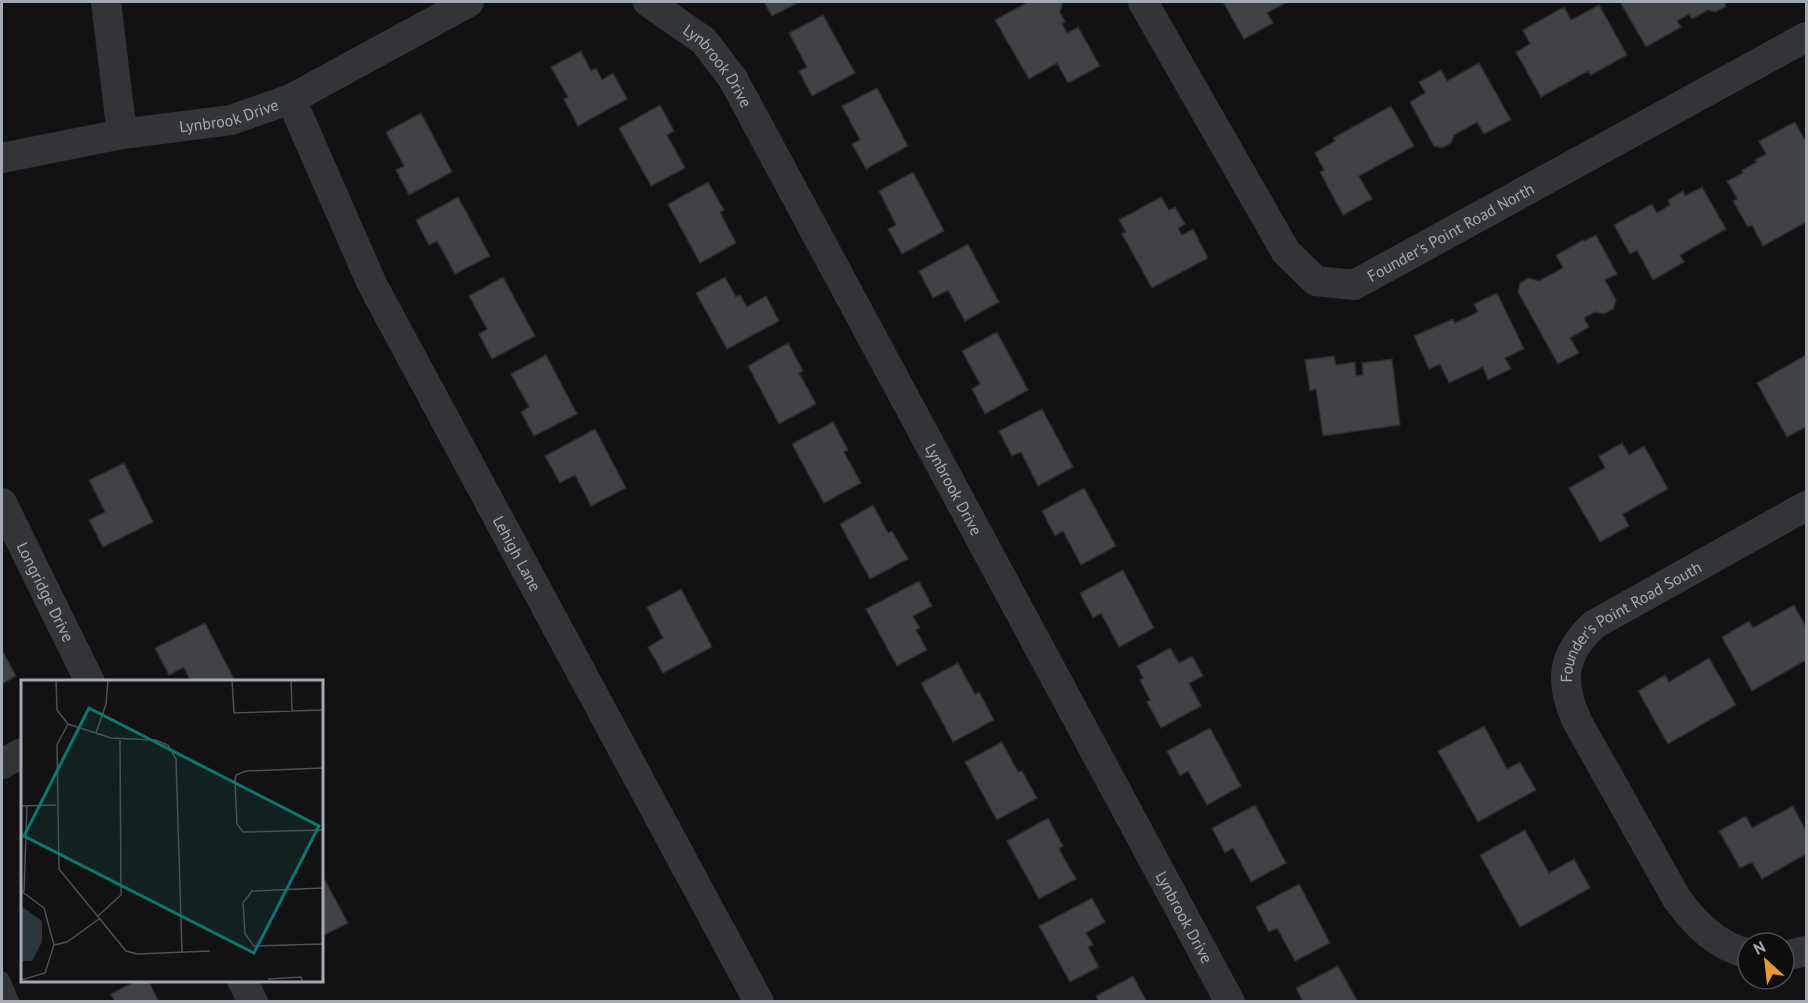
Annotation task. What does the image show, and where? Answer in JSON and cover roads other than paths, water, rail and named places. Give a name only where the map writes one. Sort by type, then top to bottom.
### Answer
[{"type":"street","points":[[106,2],[122,134]]},
{"type":"street","name":"Lynbrook Drive","points":[[2,158],[122,134],[231,120],[291,99],[470,2]]},
{"type":"street","name":"Lynbrook Drive","points":[[648,2],[704,41],[732,79],[1230,1002]]},
{"type":"street","name":"Founder's Point Road North","points":[[1143,2],[1286,252],[1316,281],[1354,285],[1806,37]]},
{"type":"street","name":"Lehigh Lane","points":[[291,99],[372,284],[759,1002]]},
{"type":"street","name":"Longridge Drive","points":[[2,503],[89,680]]},
{"type":"street","name":"Founder's Point Road South","points":[[1736,949],[1719,943],[1695,922],[1677,899],[1571,709],[1566,693],[1568,662],[1573,648],[1595,624],[1806,506]]},
{"type":"street","points":[[2,764],[21,754]]},
{"type":"street","points":[[243,982],[253,1002]]},
{"type":"lane","points":[[2,979],[12,1002]]}]
